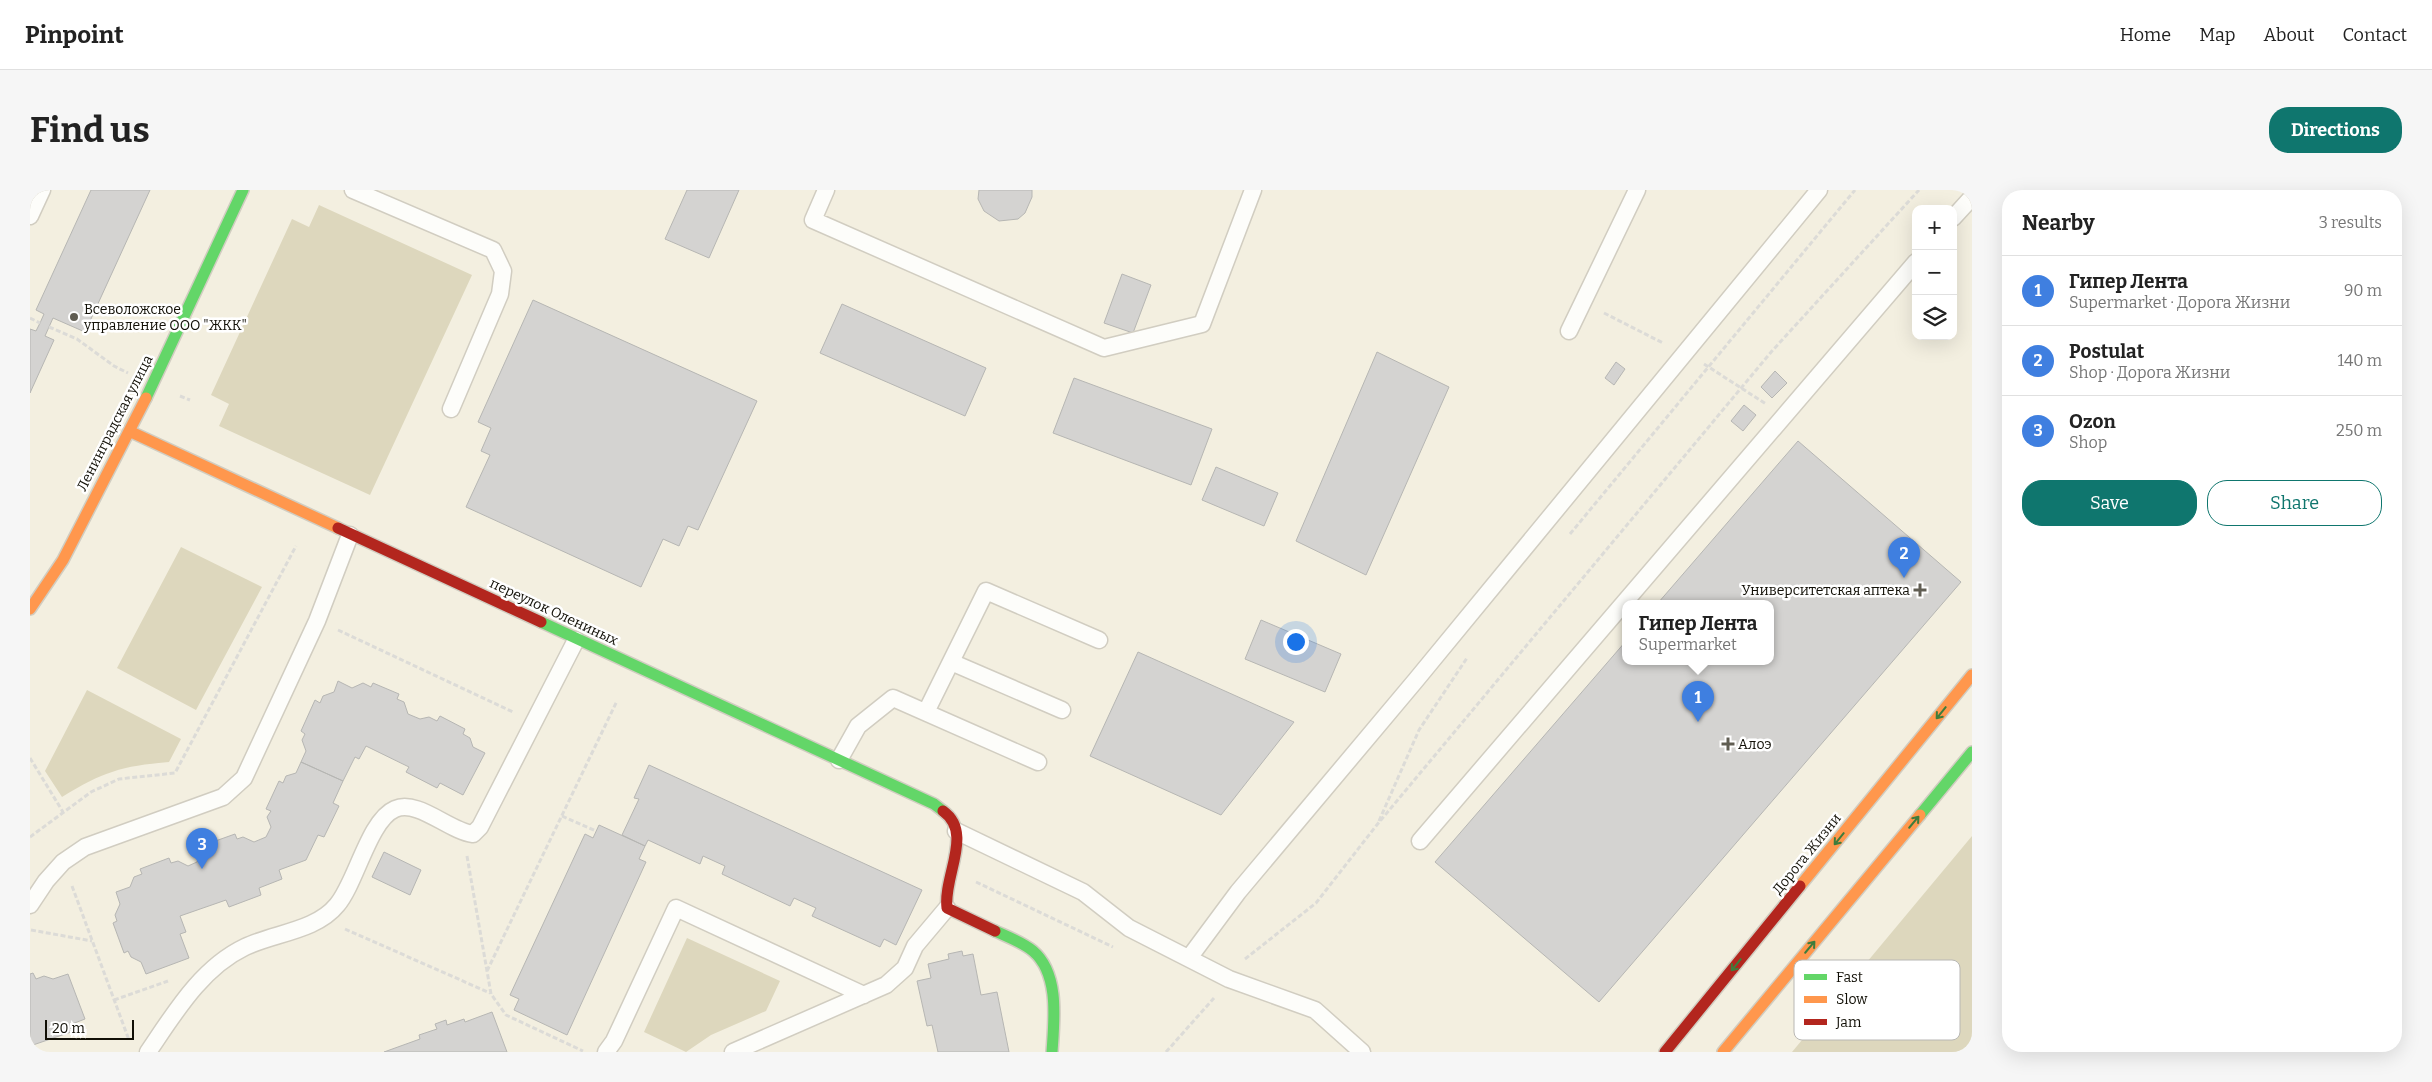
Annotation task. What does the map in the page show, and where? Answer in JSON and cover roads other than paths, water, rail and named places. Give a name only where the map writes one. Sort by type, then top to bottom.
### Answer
[{"type":"street","name":"Ленинградская улица","points":[[30,609],[62,560],[153,384],[242,190]]},
{"type":"street","name":"переулок Олениных","points":[[129,431],[576,640],[934,804],[950,816],[956,831]]},
{"type":"street","name":"Дорога Жизни","points":[[1665,1052],[1972,675]]},
{"type":"street","points":[[1799,960],[1972,752]]},
{"type":"street","points":[[956,831],[958,848],[944,897],[947,908],[958,915],[1025,944],[1040,957],[1048,976],[1054,1007],[1052,1052]]},
{"type":"street","points":[[1723,1052],[1794,966]]},
{"type":"lane","points":[[30,216],[42,190]]},
{"type":"lane","points":[[353,190],[493,250],[503,271],[500,294],[451,409]]},
{"type":"lane","points":[[826,190],[813,220],[1104,348],[1202,324],[1253,190]]},
{"type":"lane","points":[[1569,331],[1637,190]]},
{"type":"lane","points":[[1189,958],[1238,892],[1416,680],[1819,190]]},
{"type":"lane","points":[[1957,214],[1972,197]]},
{"type":"lane","points":[[1626,600],[1912,267]]},
{"type":"lane","points":[[30,905],[46,881],[63,862],[85,847],[223,797],[244,778],[317,621],[350,535]]},
{"type":"lane","points":[[926,712],[986,591],[1099,640]]},
{"type":"lane","points":[[1420,841],[1622,605]]},
{"type":"lane","points":[[148,1052],[198,983],[223,962],[244,947],[322,919],[338,904],[382,818],[396,808],[414,808],[463,833],[473,834],[480,827],[576,640]]},
{"type":"lane","points":[[951,662],[1062,710]]},
{"type":"lane","points":[[839,760],[858,726],[893,698],[1038,762]]},
{"type":"lane","points":[[956,831],[1083,892],[1129,928],[1229,979],[1315,1010],[1362,1052]]},
{"type":"lane","points":[[606,1052],[614,1041],[676,908],[864,995]]},
{"type":"lane","points":[[732,1052],[886,985],[905,968],[915,946],[947,908]]},
{"type":"place","name":"Всеволожское управление ООО \"ЖКК\"","points":[[74,317]]},
{"type":"place","name":"Postulat","points":[[1904,578]]},
{"type":"place","name":"Университетская аптека","points":[[1920,590]]},
{"type":"place","name":"Гипер Лента","points":[[1698,722]]},
{"type":"place","name":"Алоэ","points":[[1728,744]]},
{"type":"place","name":"Ozon","points":[[202,869]]}]
